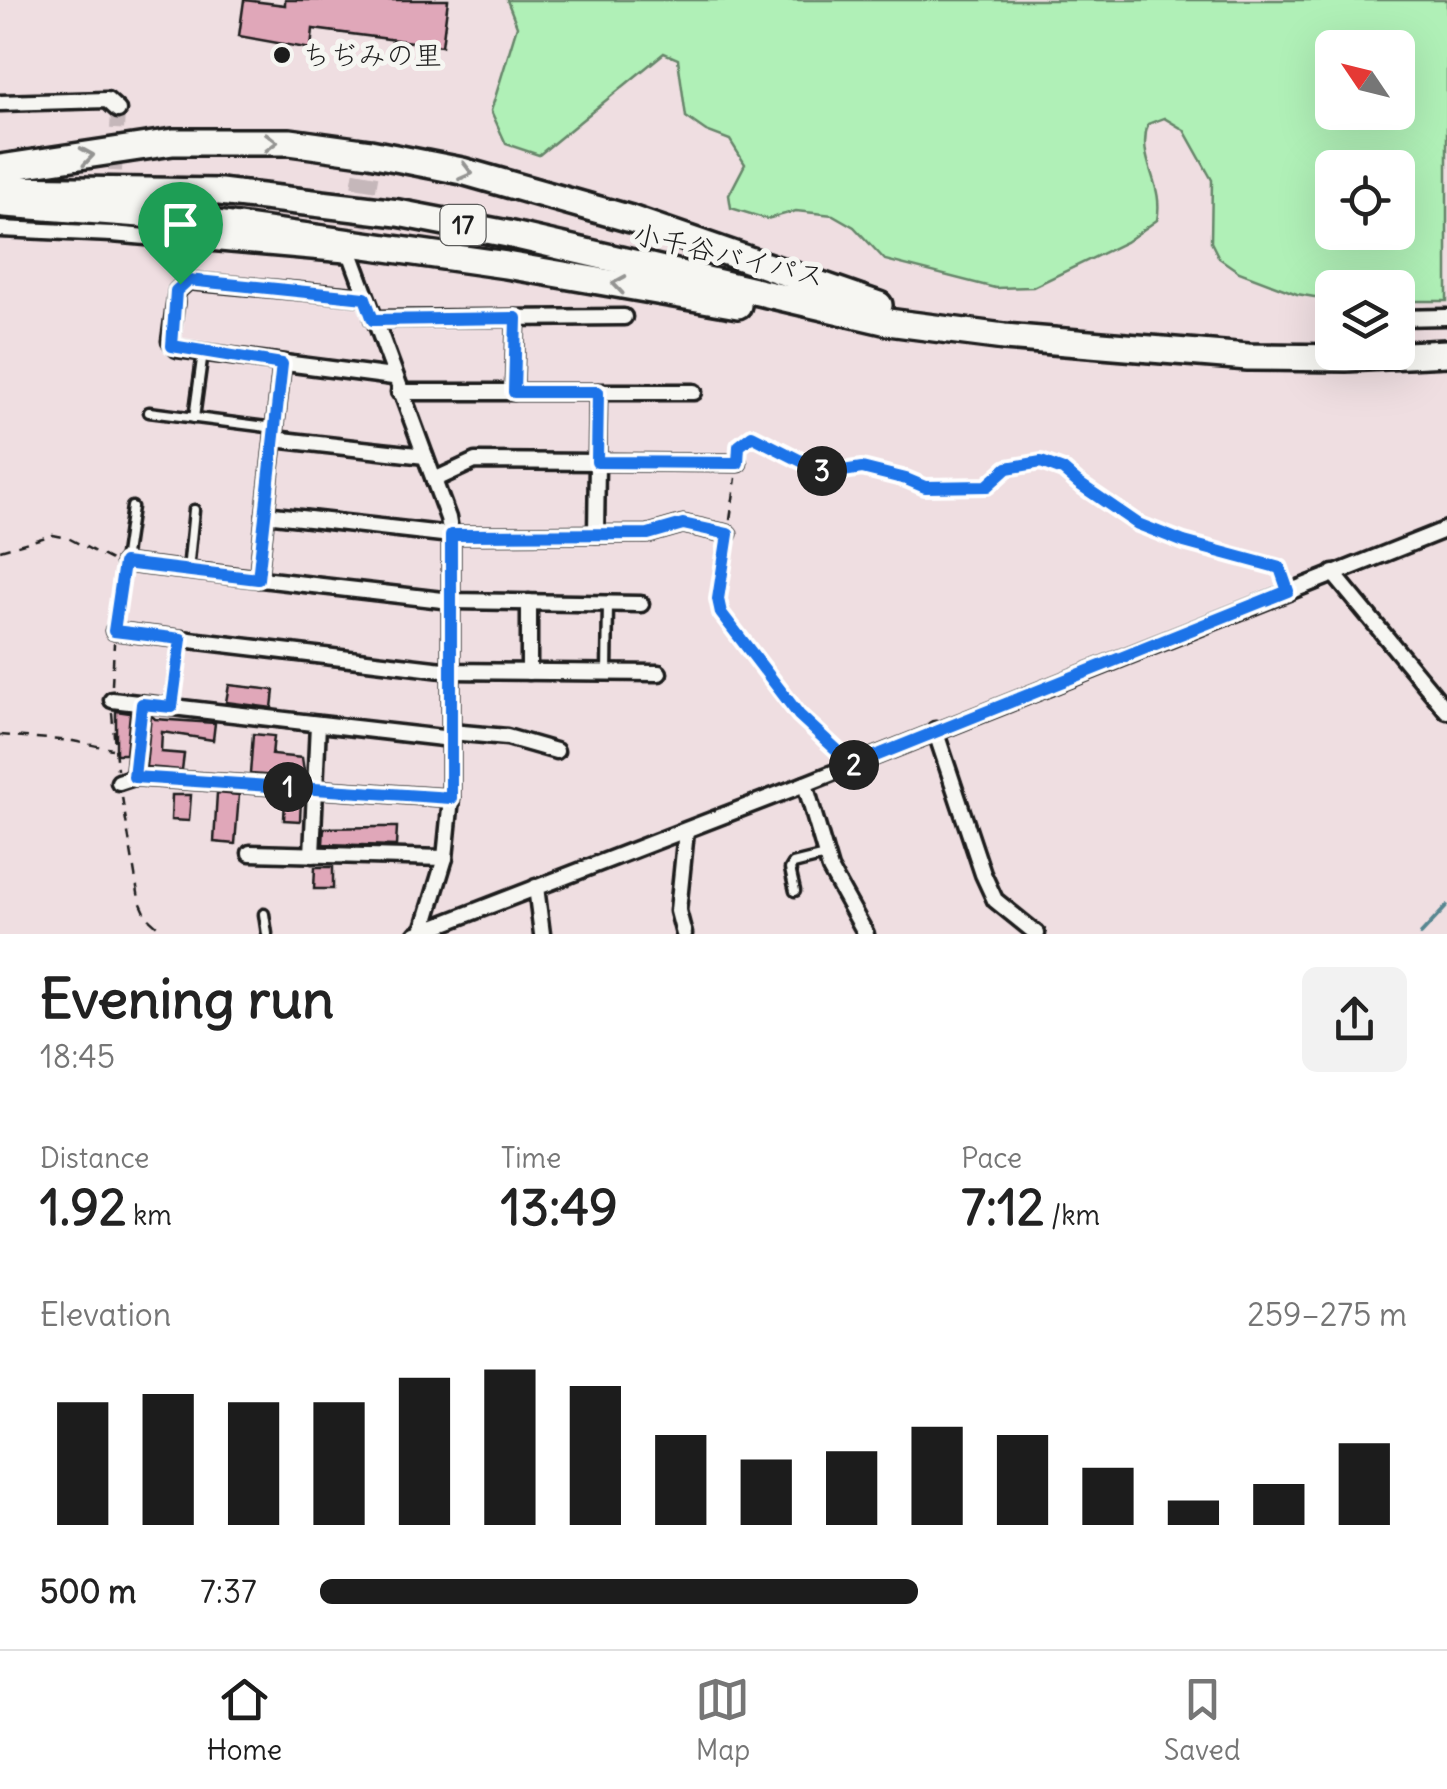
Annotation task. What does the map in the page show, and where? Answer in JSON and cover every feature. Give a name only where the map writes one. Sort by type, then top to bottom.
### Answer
[{"type":"highway","points":[[0,168],[173,142],[290,142],[368,164],[462,171],[631,219],[883,306],[918,326]]},
{"type":"highway","name":"小千谷バイパス","points":[[0,188],[220,192],[398,212],[888,322],[1004,337],[1248,357],[1447,353]]},
{"type":"highway","points":[[0,204],[154,215],[353,241],[615,282],[786,315],[888,322]]},
{"type":"street","points":[[0,103],[107,100],[118,110]]},
{"type":"street","points":[[0,229],[353,241],[365,298],[451,535],[451,798],[445,858],[420,933]]},
{"type":"street","points":[[365,298],[188,280],[176,291],[170,341],[177,348],[396,384],[514,392],[694,392]]},
{"type":"street","points":[[373,320],[624,317]]},
{"type":"street","points":[[1415,318],[1447,317]]},
{"type":"street","points":[[514,392],[516,318]]},
{"type":"street","points":[[258,579],[282,364]]},
{"type":"street","points":[[596,534],[598,392]]},
{"type":"street","points":[[274,433],[424,456]]},
{"type":"street","points":[[434,480],[476,462],[738,463]]},
{"type":"street","points":[[265,514],[451,535],[648,534],[683,524],[728,534]]},
{"type":"street","points":[[420,933],[1447,529]]},
{"type":"street","points":[[124,563],[451,601],[642,604]]},
{"type":"street","points":[[1333,574],[1447,711]]},
{"type":"street","points":[[528,672],[529,602]]},
{"type":"street","points":[[114,631],[451,671],[659,673]]},
{"type":"street","points":[[112,700],[318,724],[506,737],[556,751]]},
{"type":"street","points":[[134,777],[142,704]]},
{"type":"street","points":[[312,855],[318,724]]},
{"type":"street","points":[[935,730],[995,900],[1037,934]]},
{"type":"street","points":[[119,782],[134,777],[451,798]]},
{"type":"street","points":[[805,784],[825,856],[866,934]]},
{"type":"street","points":[[684,934],[678,911],[686,831]]},
{"type":"street","points":[[250,853],[445,858]]},
{"type":"street","points":[[536,887],[542,934]]},
{"type":"lane","points":[[194,418],[202,352]]},
{"type":"lane","points":[[149,412],[274,433]]},
{"type":"lane","points":[[114,631],[132,507]]},
{"type":"lane","points":[[188,571],[194,510]]},
{"type":"lane","points":[[607,673],[608,604]]},
{"type":"lane","points":[[172,707],[181,639]]},
{"type":"lane","points":[[795,891],[792,864],[825,856]]},
{"type":"lane","points":[[264,914],[267,934]]},
{"type":"path","points":[[853,765],[799,715],[721,613],[718,599],[739,446],[752,436],[819,470],[830,473],[862,468],[925,487],[987,486],[1007,468],[1041,462],[1063,470],[1138,524],[1280,568],[1288,591]]},
{"type":"path","points":[[0,550],[53,536],[68,538],[124,563]]},
{"type":"path","points":[[0,735],[73,741],[112,749]]},
{"type":"green space","points":[[507,0],[1447,0],[1447,301],[1415,301],[1415,270],[1315,270],[1315,297],[1239,272],[1219,258],[1211,242],[1212,180],[1184,130],[1164,118],[1148,124],[1145,137],[1157,194],[1157,220],[1126,242],[1033,287],[995,288],[885,260],[854,227],[833,215],[796,211],[767,219],[731,208],[729,195],[745,164],[730,140],[706,131],[686,117],[678,59],[664,53],[539,155],[506,144],[491,111],[517,26]]},
{"type":"building","points":[[244,0],[285,5],[285,0],[448,0],[442,46],[313,29],[311,49],[239,36]]},
{"type":"building","points":[[229,685],[274,690],[272,708],[226,702]]},
{"type":"building","points":[[116,711],[130,713],[126,754],[116,754]]},
{"type":"building","points":[[151,715],[155,719],[215,723],[213,740],[162,732],[161,752],[184,754],[182,770],[146,767]]},
{"type":"building","points":[[253,734],[274,736],[272,755],[302,758],[305,778],[250,774]]},
{"type":"building","points":[[217,793],[239,795],[235,844],[214,842]]},
{"type":"building","points":[[172,795],[191,795],[189,821],[171,820]]},
{"type":"building","points":[[285,798],[301,799],[300,821],[284,820]]},
{"type":"building","points":[[397,827],[396,846],[323,844],[324,828]]},
{"type":"building","points":[[315,867],[333,867],[333,889],[314,889]]},
{"type":"waterway","points":[[1421,934],[1447,906]]},
{"type":"tunnel","points":[[112,234],[118,110]]},
{"type":"tunnel","points":[[357,225],[366,174]]},
{"type":"place","name":"ちぢみの里","points":[[282,55]]},
{"type":"route","points":[[188,280],[365,298],[373,320],[516,318],[514,392],[598,392],[597,462],[738,463],[739,446],[752,436],[830,473],[862,468],[925,487],[965,489],[987,486],[1007,468],[1041,462],[1063,470],[1138,524],[1184,542],[1280,568],[1288,591],[853,765],[799,715],[721,613],[718,599],[728,534],[674,524],[648,534],[451,535],[451,798],[134,777],[142,704],[172,707],[181,639],[114,631],[124,563],[258,579],[282,364],[172,346],[176,291],[180,284],[188,280]]}]
